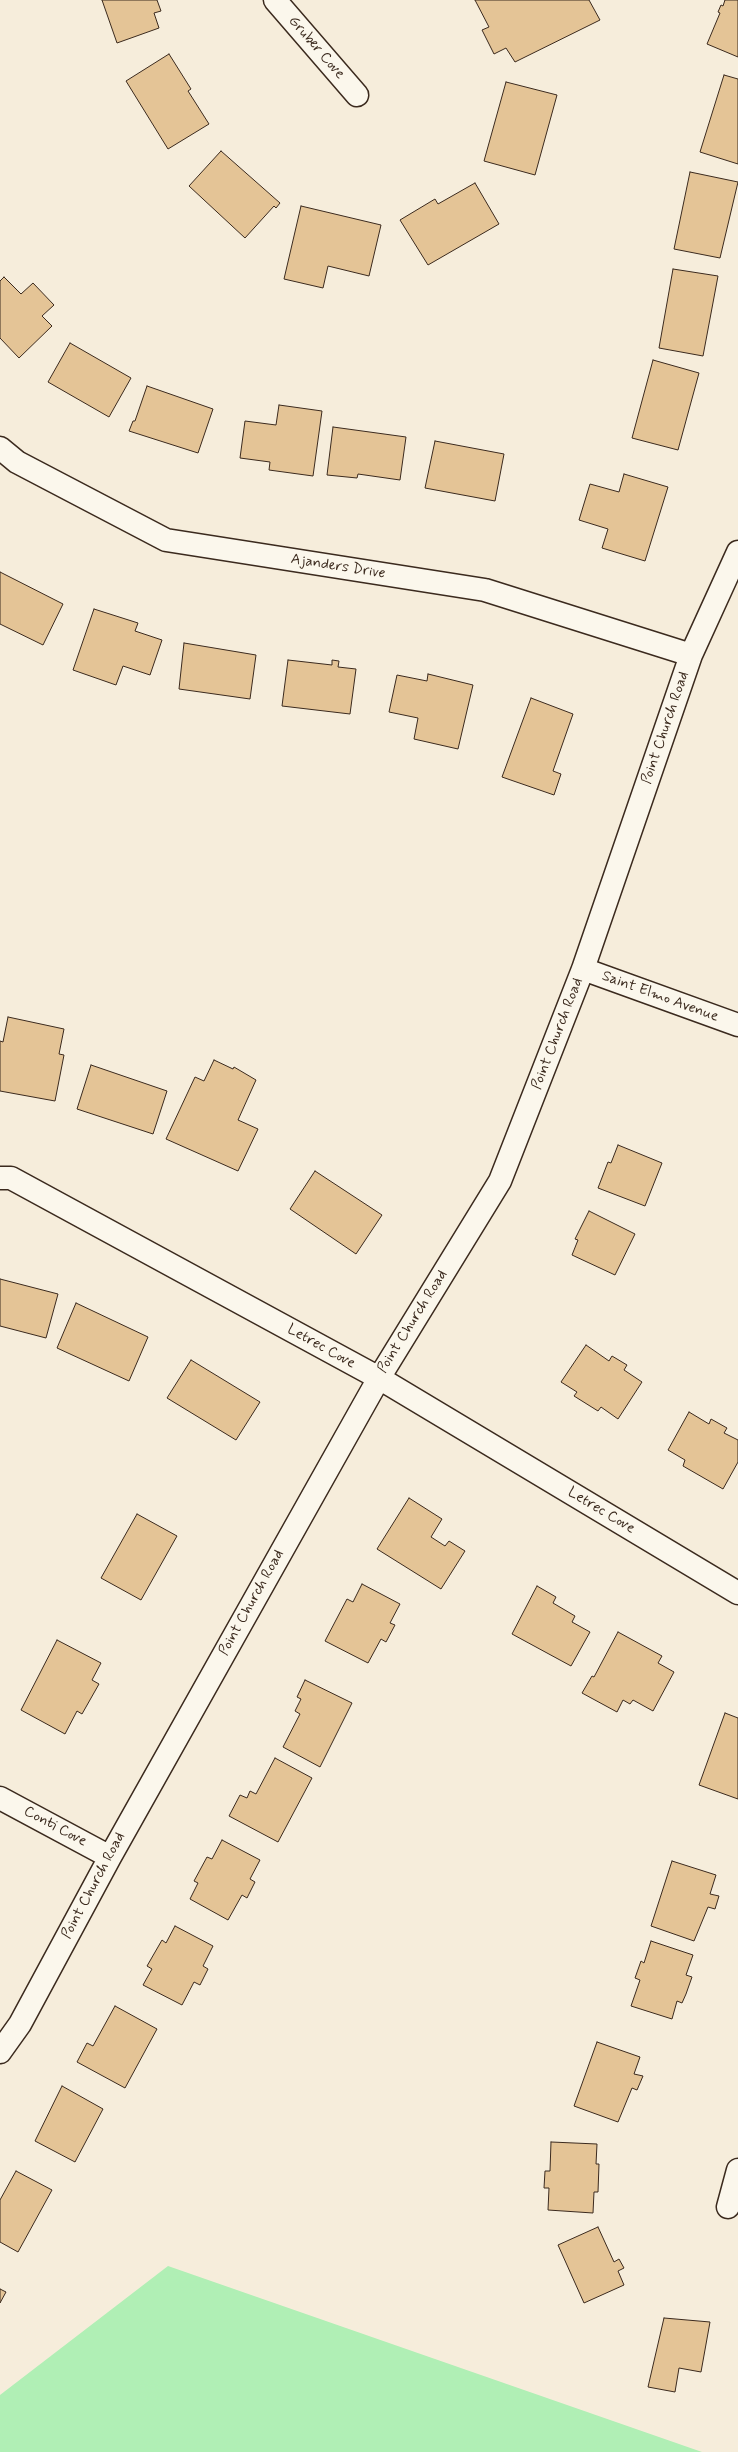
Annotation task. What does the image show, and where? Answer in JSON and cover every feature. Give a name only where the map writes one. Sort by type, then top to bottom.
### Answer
[{"type":"street","name":"Gruber Cove","points":[[275,0],[357,95]]},
{"type":"street","name":"Ajanders Drive","points":[[0,448],[17,462],[166,540],[485,590],[691,655]]},
{"type":"street","name":"Point Church Road","points":[[0,2052],[20,2024],[110,1857],[379,1378],[500,1181],[583,969],[691,655],[738,552]]},
{"type":"street","name":"Saint Elmo Avenue","points":[[583,969],[738,1025]]},
{"type":"street","name":"Letrec Cove","points":[[0,1178],[11,1178],[379,1378],[738,1594]]},
{"type":"street","name":"Conti Cove","points":[[0,1798],[110,1857]]},
{"type":"street","points":[[728,2206],[738,2170]]},
{"type":"green space","points":[[168,2266],[702,2452],[0,2452],[0,2395]]},
{"type":"building","points":[[102,0],[157,0],[161,11],[154,13],[159,28],[117,43]]},
{"type":"building","points":[[475,0],[589,0],[600,20],[515,62],[506,48],[494,54],[482,30],[489,27]]},
{"type":"building","points":[[725,0],[738,0],[738,57],[707,44],[720,13],[718,12],[721,5],[723,6]]},
{"type":"building","points":[[169,54],[191,89],[188,91],[209,124],[168,149],[126,81]]},
{"type":"building","points":[[724,75],[738,79],[738,164],[700,152]]},
{"type":"building","points":[[506,82],[557,95],[535,175],[484,161]]},
{"type":"building","points":[[221,151],[280,203],[276,208],[274,206],[245,238],[189,186]]},
{"type":"building","points":[[690,172],[738,182],[720,258],[674,249]]},
{"type":"building","points":[[475,183],[499,224],[428,265],[400,220],[435,199],[438,204]]},
{"type":"building","points":[[301,206],[381,225],[369,276],[328,266],[323,288],[284,279]]},
{"type":"building","points":[[673,269],[718,276],[703,356],[659,348]]},
{"type":"building","points":[[4,277],[21,294],[33,283],[54,305],[42,316],[52,326],[19,358],[0,338],[0,281]]},
{"type":"building","points":[[70,343],[131,378],[109,417],[48,382]]},
{"type":"building","points":[[653,360],[699,373],[678,450],[632,438]]},
{"type":"building","points":[[147,386],[213,409],[198,453],[129,431],[133,421],[135,421]]},
{"type":"building","points":[[279,405],[322,411],[313,476],[269,470],[270,462],[240,458],[245,421],[276,425]]},
{"type":"building","points":[[333,427],[406,437],[400,480],[358,474],[357,478],[327,475]]},
{"type":"building","points":[[435,441],[504,454],[495,501],[425,488]]},
{"type":"building","points":[[624,474],[668,487],[645,561],[602,548],[608,529],[579,520],[590,484],[619,492]]},
{"type":"building","points":[[0,572],[63,604],[43,645],[0,624]]},
{"type":"building","points":[[94,609],[138,623],[135,631],[162,640],[150,675],[123,666],[116,685],[73,670]]},
{"type":"building","points":[[184,643],[256,655],[250,699],[179,689]]},
{"type":"building","points":[[288,660],[332,665],[332,660],[339,661],[338,667],[356,669],[350,714],[282,706]]},
{"type":"building","points":[[428,674],[473,685],[458,749],[414,739],[418,718],[389,712],[397,675],[427,681]]},
{"type":"building","points":[[531,698],[573,714],[553,771],[561,774],[554,795],[502,777]]},
{"type":"building","points":[[8,1017],[64,1029],[59,1054],[64,1055],[55,1101],[0,1091],[0,1041],[3,1042]]},
{"type":"building","points":[[214,1060],[233,1069],[234,1067],[256,1080],[238,1120],[258,1129],[238,1171],[166,1139],[195,1077],[204,1081]]},
{"type":"building","points":[[91,1065],[167,1091],[153,1134],[77,1109]]},
{"type":"building","points":[[618,1145],[662,1163],[645,1206],[598,1188],[608,1162],[611,1163]]},
{"type":"building","points":[[315,1171],[382,1215],[356,1254],[290,1209]]},
{"type":"building","points":[[589,1211],[635,1234],[615,1275],[572,1255],[578,1240],[575,1239]]},
{"type":"building","points":[[0,1279],[58,1294],[46,1338],[0,1326]]},
{"type":"building","points":[[76,1303],[148,1337],[129,1381],[57,1348]]},
{"type":"building","points":[[586,1345],[609,1361],[612,1356],[627,1365],[624,1370],[642,1382],[618,1419],[601,1407],[598,1411],[574,1396],[577,1392],[561,1382]]},
{"type":"building","points":[[191,1360],[260,1402],[236,1440],[167,1398]]},
{"type":"building","points":[[689,1412],[709,1424],[711,1419],[727,1428],[724,1433],[738,1440],[738,1462],[723,1489],[683,1466],[685,1460],[668,1450]]},
{"type":"building","points":[[409,1498],[442,1519],[431,1537],[445,1546],[449,1541],[465,1551],[441,1589],[377,1549]]},
{"type":"building","points":[[137,1514],[177,1536],[141,1600],[101,1578]]},
{"type":"building","points":[[362,1584],[400,1604],[390,1623],[395,1625],[386,1642],[381,1639],[368,1663],[325,1641],[347,1599],[353,1602]]},
{"type":"building","points":[[537,1586],[556,1597],[553,1603],[575,1616],[572,1622],[590,1632],[571,1666],[512,1634]]},
{"type":"building","points":[[618,1632],[662,1656],[658,1663],[674,1672],[653,1711],[633,1700],[630,1704],[623,1700],[617,1712],[582,1693],[592,1676],[594,1677]]},
{"type":"building","points":[[57,1640],[101,1663],[92,1680],[99,1684],[82,1714],[77,1711],[65,1734],[21,1710]]},
{"type":"building","points":[[305,1680],[352,1703],[320,1767],[283,1747],[300,1714],[295,1711],[301,1699],[297,1697]]},
{"type":"building","points":[[725,1713],[738,1718],[738,1799],[699,1785]]},
{"type":"building","points":[[275,1758],[312,1778],[278,1842],[229,1816],[240,1795],[247,1798],[250,1791],[256,1794]]},
{"type":"building","points":[[222,1840],[260,1860],[250,1879],[255,1882],[247,1898],[242,1895],[228,1920],[190,1899],[198,1883],[194,1881],[207,1857],[212,1859]]},
{"type":"building","points":[[672,1861],[716,1875],[710,1894],[719,1896],[715,1909],[708,1907],[694,1941],[651,1926]]},
{"type":"building","points":[[175,1926],[213,1946],[203,1966],[208,1969],[200,1985],[194,1982],[182,2005],[143,1985],[152,1969],[147,1966],[162,1940],[166,1943]]},
{"type":"building","points":[[651,1941],[693,1955],[686,1975],[692,1977],[682,2003],[677,2001],[672,2019],[631,2006],[640,1980],[635,1978],[641,1961],[644,1963]]},
{"type":"building","points":[[115,2006],[157,2029],[125,2088],[77,2062],[87,2043],[93,2046]]},
{"type":"building","points":[[597,2042],[640,2057],[634,2074],[643,2076],[637,2090],[632,2088],[618,2122],[574,2106]]},
{"type":"building","points":[[62,2086],[103,2109],[75,2162],[35,2141]]},
{"type":"building","points":[[551,2142],[597,2144],[596,2164],[599,2164],[598,2192],[594,2192],[593,2213],[548,2210],[549,2188],[544,2188],[545,2171],[550,2171]]},
{"type":"building","points":[[16,2171],[52,2190],[18,2252],[0,2242],[0,2200]]},
{"type":"building","points":[[598,2227],[614,2262],[619,2259],[624,2268],[618,2271],[624,2285],[584,2303],[558,2245]]},
{"type":"building","points":[[0,2289],[6,2292],[0,2303]]},
{"type":"building","points":[[664,2318],[710,2322],[701,2372],[679,2368],[675,2392],[648,2387]]}]
